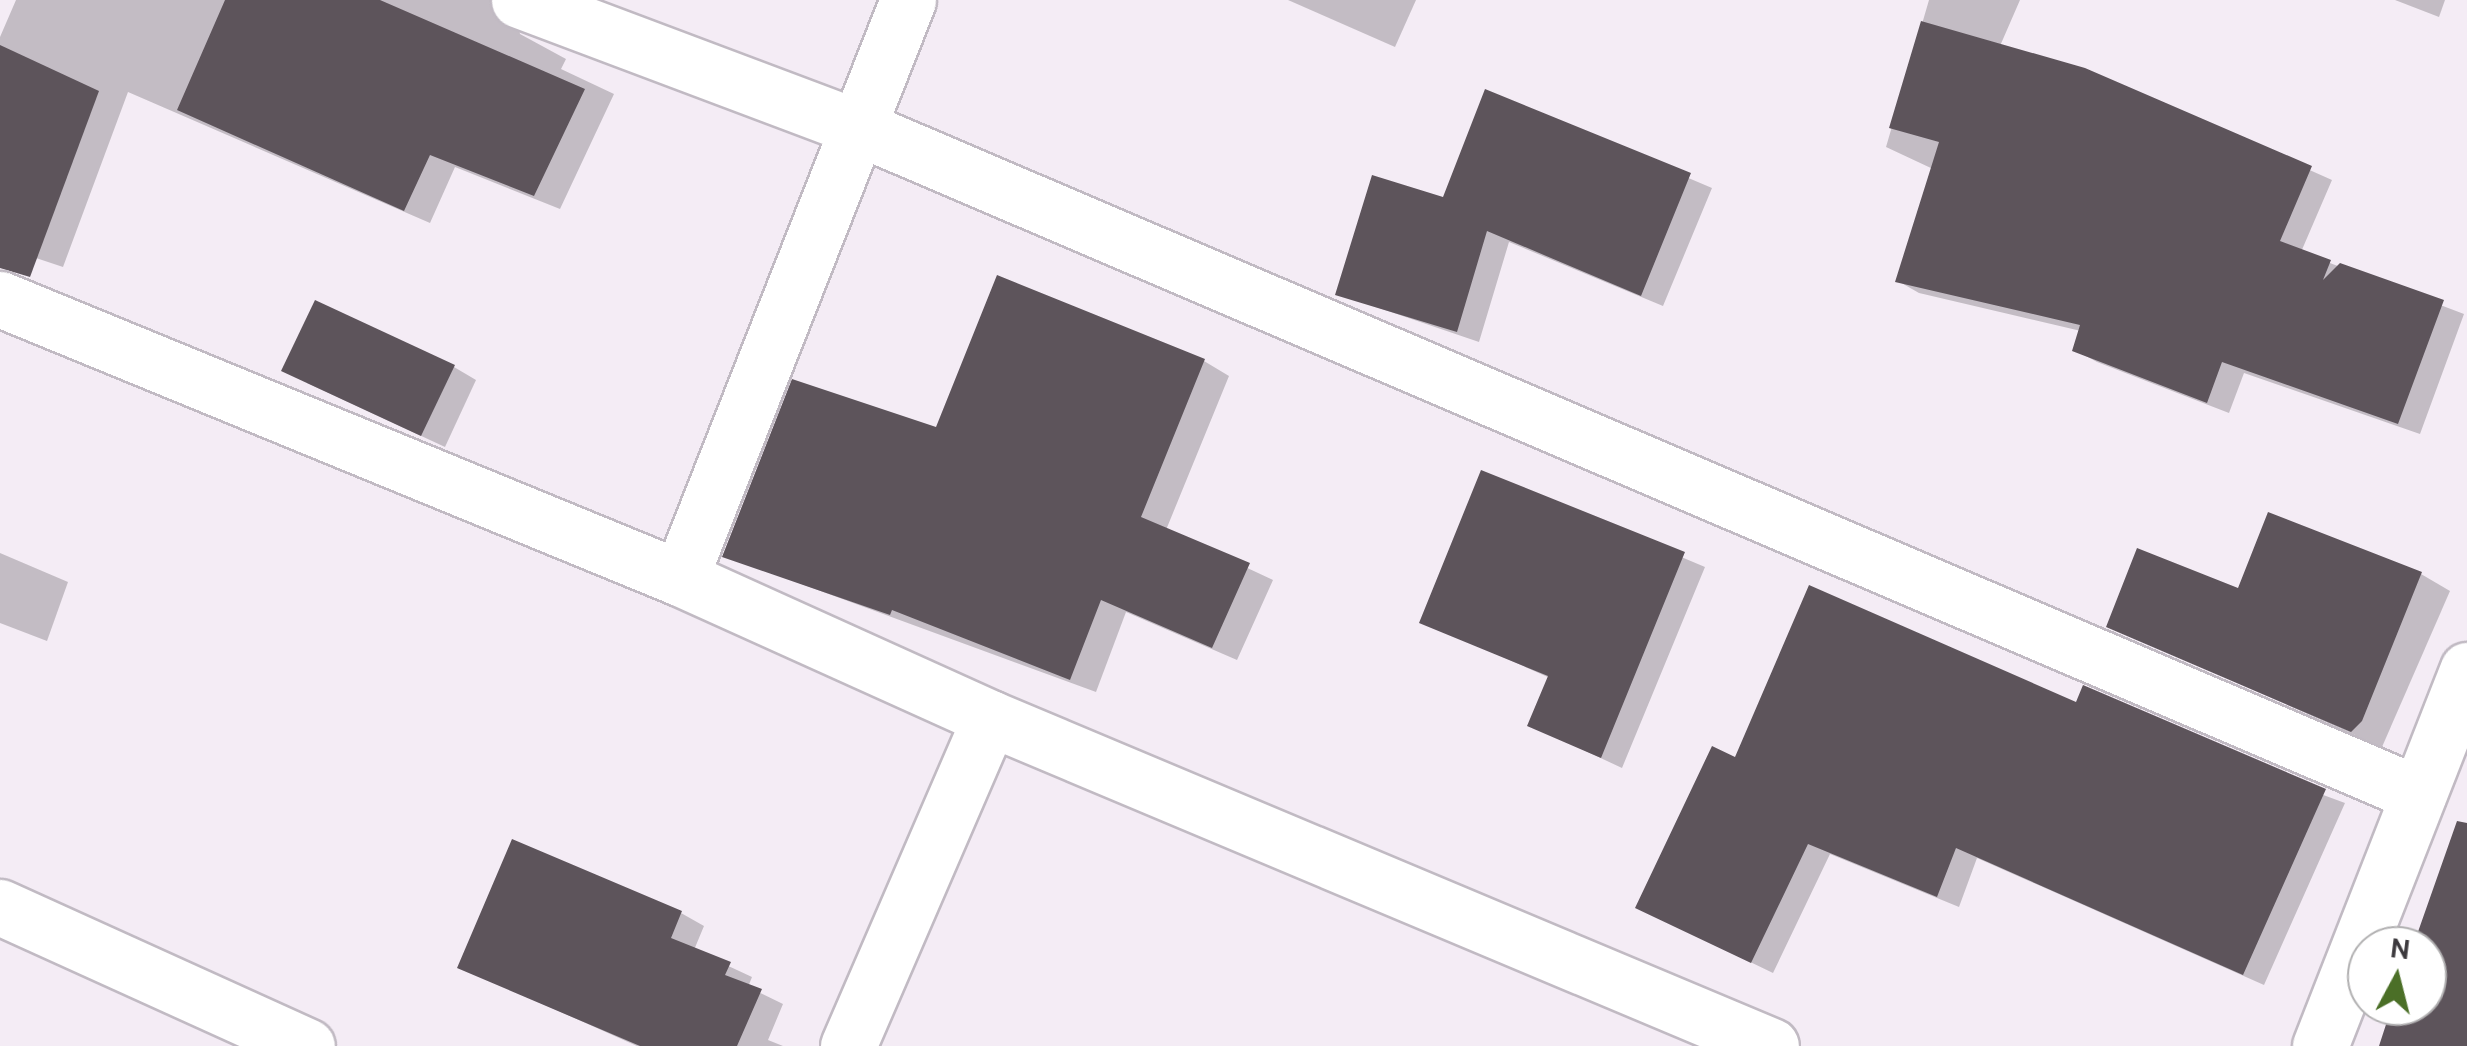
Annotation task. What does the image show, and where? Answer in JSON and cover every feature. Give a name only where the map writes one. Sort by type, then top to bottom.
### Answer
[{"type":"street","points":[[519,0],[857,127],[2418,794]]},
{"type":"street","points":[[680,578],[908,0]]},
{"type":"street","points":[[0,299],[680,578],[1708,1034],[1770,1046]]},
{"type":"street","points":[[2320,1046],[2467,670]]},
{"type":"street","points":[[848,1046],[990,718]]},
{"type":"street","points":[[0,908],[307,1046]]},
{"type":"building","points":[[225,0],[380,0],[585,89],[534,196],[430,155],[404,211],[177,110]]},
{"type":"building","points":[[1921,21],[2085,68],[2312,166],[2280,241],[2331,260],[2323,280],[2340,263],[2444,300],[2398,424],[2222,362],[2207,403],[2072,351],[2080,325],[1895,282],[1939,142],[1889,128]]},
{"type":"building","points":[[0,45],[99,91],[30,277],[0,268]]},
{"type":"building","points":[[1485,89],[1691,173],[1641,296],[1487,231],[1457,332],[1335,295],[1372,175],[1443,197]]},
{"type":"building","points":[[997,275],[1205,359],[1141,517],[1250,563],[1212,648],[1101,600],[1070,680],[892,610],[890,615],[722,557],[792,379],[936,427]]},
{"type":"building","points":[[315,300],[455,365],[421,436],[281,371]]},
{"type":"building","points":[[1481,470],[1685,552],[1601,758],[1527,726],[1548,676],[1419,623]]},
{"type":"building","points":[[2268,512],[2422,572],[2362,721],[2351,732],[2106,627],[2137,548],[2238,588]]},
{"type":"building","points":[[1809,585],[2076,702],[2083,685],[2326,789],[2243,975],[1956,848],[1937,897],[1808,844],[1751,963],[1635,908],[1712,746],[1735,757]]},
{"type":"building","points":[[2457,821],[2467,823],[2467,1046],[2379,1046],[2386,1026],[2447,1026],[2447,926],[2420,926]]},
{"type":"building","points":[[512,839],[682,911],[671,938],[731,962],[725,975],[762,989],[737,1046],[640,1046],[457,968]]}]
